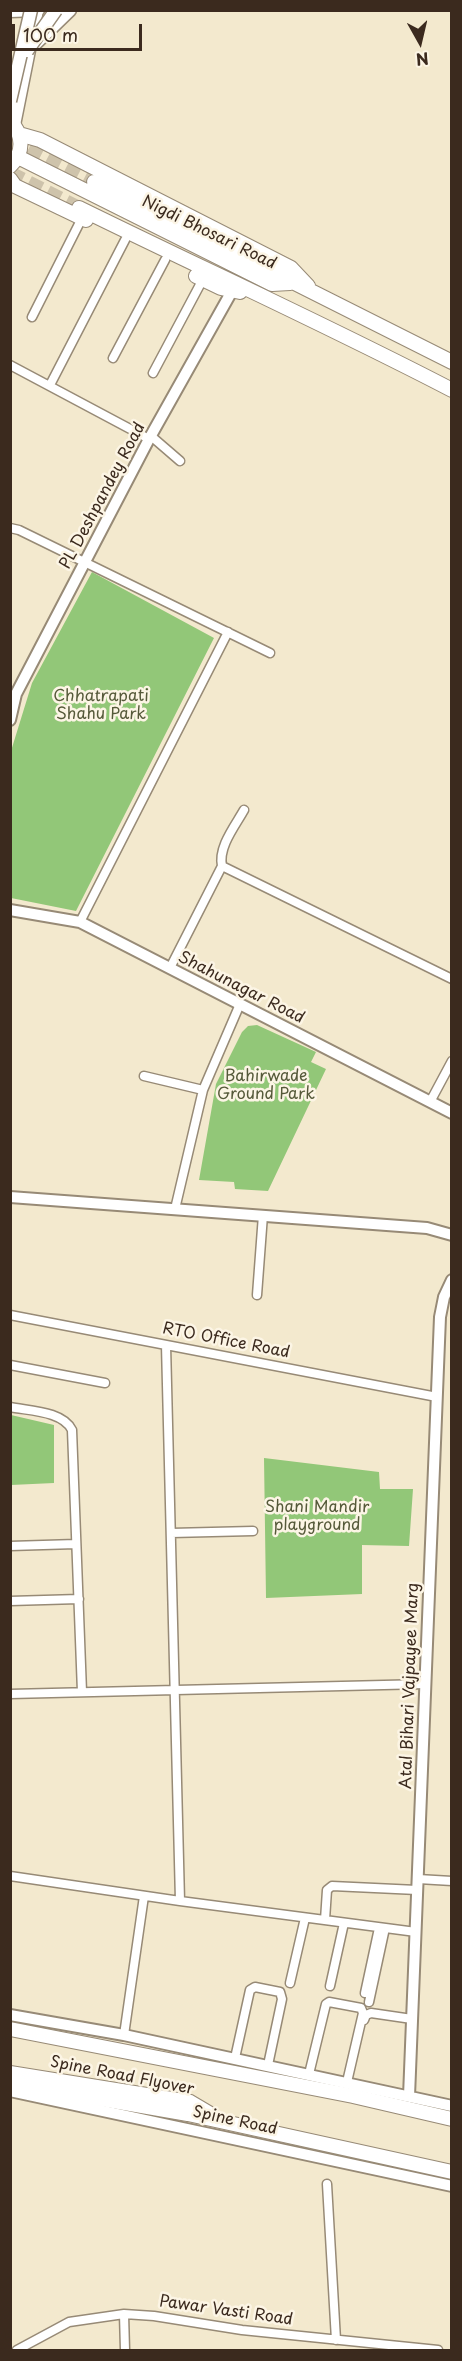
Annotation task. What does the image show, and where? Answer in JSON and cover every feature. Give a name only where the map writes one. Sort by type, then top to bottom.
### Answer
[{"type":"main road","points":[[16,76],[27,51],[56,10]]},
{"type":"main road","points":[[29,50],[70,10]]},
{"type":"main road","points":[[10,11],[36,11]]},
{"type":"main road","points":[[10,101],[36,11]]},
{"type":"main road","points":[[14,162],[21,147],[15,127],[36,11]]},
{"type":"main road","points":[[15,127],[291,268],[316,294]]},
{"type":"main road","name":"Nigdi Bhosari Road","points":[[14,162],[272,284],[292,282],[452,363]]},
{"type":"main road","points":[[10,179],[15,186],[80,213],[257,294]]},
{"type":"main road","points":[[94,182],[292,282]]},
{"type":"main road","points":[[80,213],[125,240],[203,279],[232,291],[257,294]]},
{"type":"main road","name":"Nigdi Bhosari Road","points":[[257,294],[293,309],[452,390]]},
{"type":"main road","points":[[10,2029],[353,2096],[452,2119]]},
{"type":"main road","name":"Spine Road Flyover","points":[[10,2073],[190,2102],[225,2122]]},
{"type":"main road","name":"Spine Road","points":[[10,2083],[225,2122],[452,2172]]},
{"type":"street","points":[[32,317],[80,213]]},
{"type":"street","points":[[50,385],[125,240]]},
{"type":"street","points":[[113,358],[165,260]]},
{"type":"street","points":[[153,373],[203,279]]},
{"type":"street","name":"PL Deshpandey Road","points":[[10,720],[16,694],[150,437],[232,291]]},
{"type":"street","points":[[10,364],[150,437],[180,460]]},
{"type":"street","points":[[10,528],[19,530],[270,652]]},
{"type":"street","points":[[80,922],[228,632]]},
{"type":"street","points":[[170,968],[222,866],[220,858],[222,850],[244,810]]},
{"type":"street","points":[[222,866],[452,980]]},
{"type":"street","name":"Shahunagar Road","points":[[10,910],[80,922],[452,1113]]},
{"type":"street","points":[[175,1209],[203,1090],[240,1004]]},
{"type":"street","points":[[430,1102],[452,1061]]},
{"type":"street","points":[[144,1076],[203,1090]]},
{"type":"street","points":[[10,1197],[427,1228],[452,1235]]},
{"type":"street","points":[[257,1295],[263,1215]]},
{"type":"street","name":"Atal Bihari Vajpayee Marg","points":[[410,2096],[440,1317],[444,1297],[452,1280]]},
{"type":"street","name":"RTO Office Road","points":[[10,1315],[437,1397]]},
{"type":"street","points":[[166,1345],[180,1902]]},
{"type":"street","points":[[10,1365],[105,1383]]},
{"type":"street","points":[[10,1407],[60,1418],[69,1423],[72,1430],[82,1692]]},
{"type":"street","points":[[171,1533],[253,1531]]},
{"type":"street","points":[[10,1546],[76,1544]]},
{"type":"street","points":[[10,1601],[79,1599]]},
{"type":"street","points":[[10,1694],[425,1684]]},
{"type":"street","points":[[10,1876],[180,1902],[416,1932]]},
{"type":"street","points":[[325,1920],[327,1890],[332,1887],[418,1885],[452,1881]]},
{"type":"street","points":[[124,2035],[144,1896]]},
{"type":"street","points":[[290,1983],[305,1918]]},
{"type":"street","points":[[330,1986],[344,1923]]},
{"type":"street","points":[[367,1998],[382,1928]]},
{"type":"street","points":[[235,2058],[250,1990],[255,1987],[280,1992],[282,1999],[268,2065]]},
{"type":"street","points":[[309,2074],[326,2004],[329,2002],[361,2008],[363,2013],[350,2082]]},
{"type":"street","points":[[350,2082],[366,2015],[371,2013],[412,2019]]},
{"type":"street","points":[[10,2015],[124,2035],[350,2082],[452,2106]]},
{"type":"street","name":"Spine Road","points":[[10,2091],[452,2186]]},
{"type":"street","points":[[327,2184],[336,2340]]},
{"type":"street","points":[[124,2314],[125,2350]]},
{"type":"street","name":"Pawar Vasti Road","points":[[17,2350],[69,2322],[124,2314],[154,2316],[242,2330],[438,2350]]},
{"type":"green space","name":"Chhatrapati Shahu Park","points":[[92,572],[214,638],[76,911],[11,898],[11,751],[32,683]]},
{"type":"green space","name":"Bahirwade Ground Park","points":[[257,1025],[316,1052],[311,1062],[326,1069],[268,1191],[235,1189],[234,1182],[199,1180],[216,1084],[242,1032],[248,1026]]},
{"type":"green space","points":[[11,1415],[54,1425],[54,1483],[11,1485]]},
{"type":"green space","name":"Shani Mandir playground","points":[[264,1458],[379,1472],[380,1489],[413,1489],[409,1546],[362,1545],[362,1594],[266,1598]]},
{"type":"tunnel","points":[[10,139],[94,182]]},
{"type":"tunnel","points":[[10,173],[79,208]]}]
